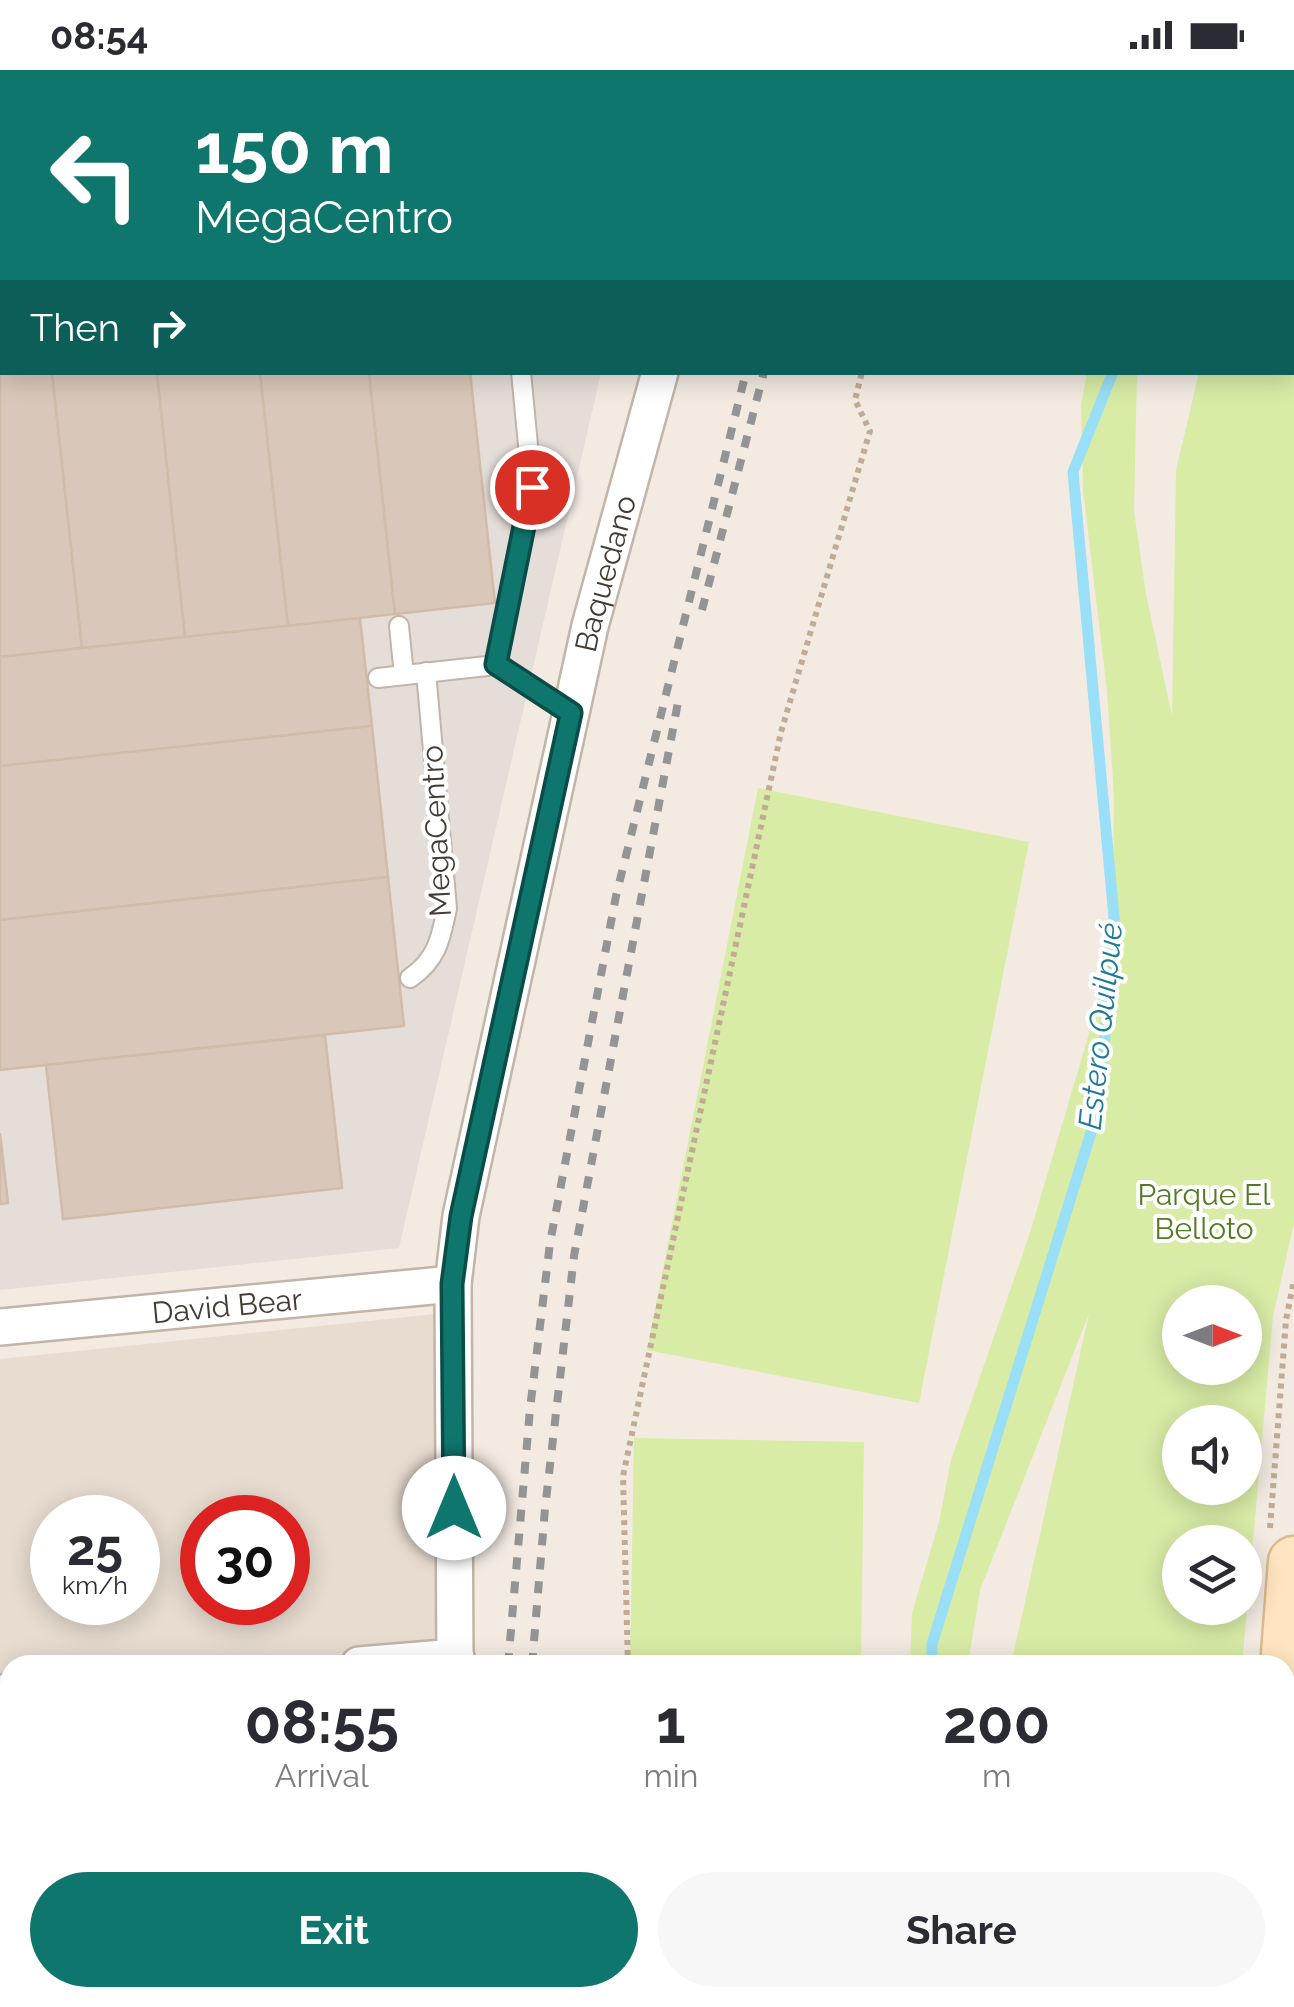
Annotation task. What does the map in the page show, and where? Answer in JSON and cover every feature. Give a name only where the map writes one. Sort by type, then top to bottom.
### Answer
[{"type":"main road","points":[[1282,1546],[1291,1624],[1288,1655]]},
{"type":"street","name":"Baquedano","points":[[456,1655],[452,1284],[461,1216],[590,626],[659,375]]},
{"type":"street","name":"David Bear","points":[[0,1328],[452,1284]]},
{"type":"lane","points":[[496,664],[532,487],[522,375]]},
{"type":"lane","points":[[398,626],[404,675]]},
{"type":"lane","points":[[378,678],[496,664],[571,713]]},
{"type":"lane","name":"MegaCentro","points":[[410,978],[428,966],[440,942],[446,908],[426,672]]},
{"type":"path","points":[[628,1655],[623,1476],[780,732],[870,431],[856,400],[861,375]]},
{"type":"path","points":[[1282,1546],[1286,1320],[1294,1280]]},
{"type":"shaded area","points":[[0,375],[601,375],[399,1248],[0,1290]]},
{"type":"shaded area","points":[[435,1314],[435,1655],[0,1655],[0,1359]]},
{"type":"green space","name":"Parque El Belloto","points":[[1087,375],[1137,375],[1134,511],[1146,594],[1172,716],[1176,470],[1199,375],[1294,375],[1294,1223],[1273,1316],[1262,1440],[1262,1405],[1162,1405],[1162,1505],[1256,1505],[1254,1525],[1162,1525],[1162,1625],[1246,1625],[1243,1655],[1013,1655],[1089,1314],[980,1590],[970,1655],[910,1655],[912,1613],[939,1522],[951,1460],[1029,1236],[1096,1010],[1113,879],[1114,796],[1107,691],[1083,490],[1081,405]]},
{"type":"green space","points":[[758,788],[1029,842],[919,1403],[647,1350]]},
{"type":"green space","points":[[634,1438],[864,1442],[861,1655],[630,1655]]},
{"type":"building","points":[[0,375],[52,375],[82,648],[0,657]]},
{"type":"building","points":[[52,375],[157,375],[185,637],[82,648]]},
{"type":"building","points":[[157,375],[260,375],[288,626],[185,637]]},
{"type":"building","points":[[260,375],[369,375],[395,614],[288,626]]},
{"type":"building","points":[[369,375],[470,375],[495,603],[395,614]]},
{"type":"building","points":[[360,618],[372,726],[0,766],[0,657]]},
{"type":"building","points":[[372,726],[388,877],[0,920],[0,766]]},
{"type":"building","points":[[388,877],[404,1026],[0,1070],[0,920]]},
{"type":"building","points":[[325,1035],[342,1188],[63,1219],[46,1065]]},
{"type":"building","points":[[0,1133],[8,1203],[0,1204]]},
{"type":"waterway","name":"Estero Quilpué","points":[[932,1655],[932,1644],[1098,1110],[1115,928],[1073,472],[1112,375]]},
{"type":"railway","points":[[509,1655],[530,1409],[550,1243],[616,896],[745,375]]},
{"type":"railway","points":[[702,610],[763,375]]},
{"type":"railway","points":[[533,1655],[574,1256],[679,697]]},
{"type":"route","points":[[454,1508],[452,1284],[461,1216],[571,713],[496,664],[532,487]]}]
